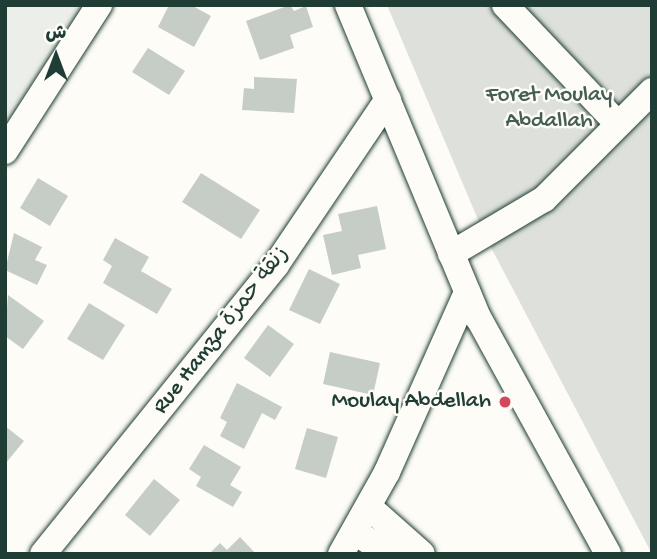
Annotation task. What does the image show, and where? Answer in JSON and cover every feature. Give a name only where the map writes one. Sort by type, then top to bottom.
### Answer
[{"type":"street","points":[[5,151],[99,5]]},
{"type":"street","points":[[348,5],[467,292],[608,554]]},
{"type":"street","points":[[505,5],[618,124]]},
{"type":"street","points":[[451,254],[544,199],[652,91]]},
{"type":"street","name":"Rue Hamza زنقة حمزة","points":[[43,554],[276,265],[388,99]]},
{"type":"street","points":[[389,554],[348,543],[370,508],[467,292]]},
{"type":"street","points":[[370,508],[422,554]]},
{"type":"shaded area","points":[[5,5],[84,5],[5,127]]},
{"type":"green space","name":"Foret Moulay Abdallah","points":[[387,5],[652,5],[652,554],[485,236]]},
{"type":"building","points":[[169,5],[191,5],[211,16],[194,47],[158,27]]},
{"type":"building","points":[[290,5],[294,11],[306,6],[313,27],[290,35],[294,48],[260,60],[246,21]]},
{"type":"building","points":[[148,48],[185,71],[169,95],[132,72]]},
{"type":"building","points":[[254,77],[297,79],[294,113],[242,110],[244,88],[254,89]]},
{"type":"building","points":[[201,173],[260,210],[241,239],[182,202]]},
{"type":"building","points":[[38,178],[68,196],[50,226],[20,208]]},
{"type":"building","points":[[377,206],[386,249],[358,255],[361,268],[332,275],[323,235],[342,231],[338,214]]},
{"type":"building","points":[[14,233],[42,247],[35,260],[47,265],[37,285],[5,270]]},
{"type":"building","points":[[115,238],[149,257],[141,271],[172,289],[157,314],[103,283],[112,266],[103,260]]},
{"type":"building","points":[[309,269],[340,284],[320,324],[289,310]]},
{"type":"building","points":[[8,295],[44,321],[23,349],[5,336]]},
{"type":"building","points":[[89,303],[125,325],[103,360],[67,339]]},
{"type":"building","points":[[268,325],[294,344],[270,377],[244,358]]},
{"type":"building","points":[[330,352],[380,363],[373,395],[323,384]]},
{"type":"building","points":[[237,383],[282,407],[275,420],[262,413],[244,449],[220,436],[227,422],[220,418]]},
{"type":"building","points":[[5,426],[24,441],[5,464]]},
{"type":"building","points":[[307,428],[338,437],[326,478],[295,469]]},
{"type":"building","points":[[204,445],[241,467],[230,485],[242,492],[233,507],[196,486],[201,477],[189,469]]},
{"type":"building","points":[[154,479],[180,500],[150,536],[125,515]]},
{"type":"building","points":[[240,537],[256,554],[209,554],[220,543],[227,550]]},
{"type":"place","name":"Moulay Abdellah","points":[[505,402]]}]
